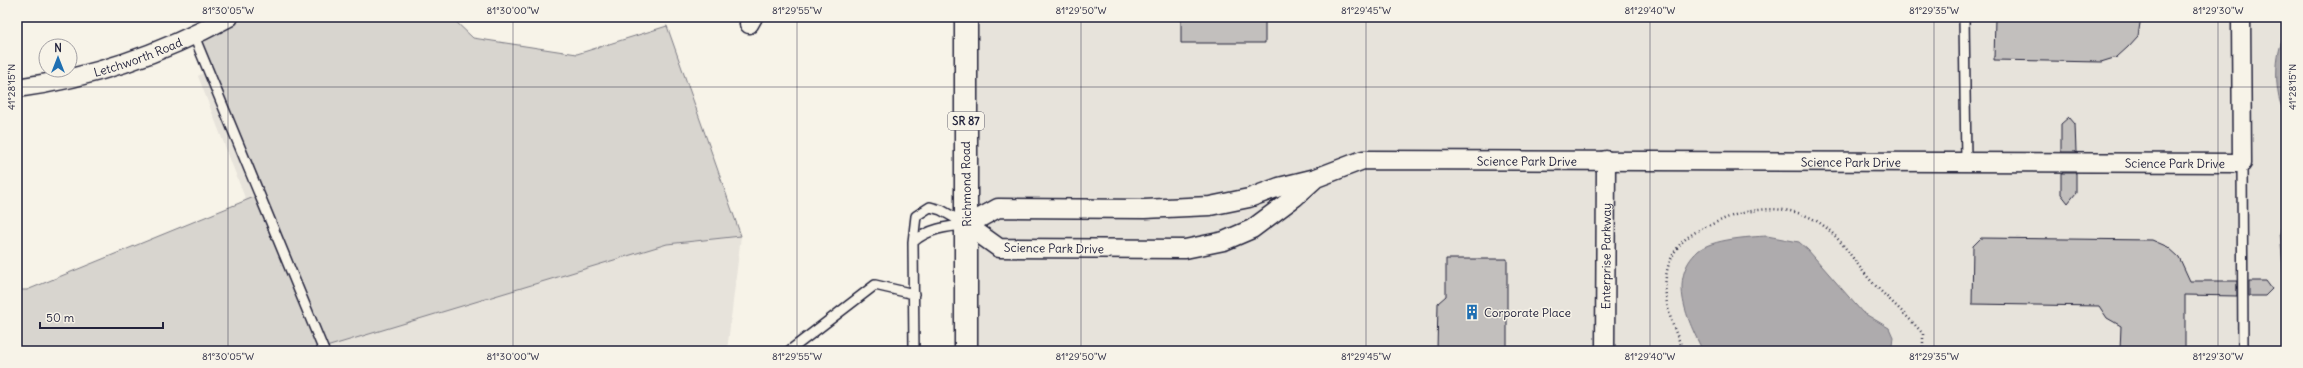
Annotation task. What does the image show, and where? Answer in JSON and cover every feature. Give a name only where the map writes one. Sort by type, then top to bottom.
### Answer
[{"type":"main road","name":"Richmond Road","points":[[966,17],[966,351]]},
{"type":"street","name":"Letchworth Road","points":[[17,88],[49,84],[125,64],[194,36],[229,17]]},
{"type":"street","name":"Science Park Drive","points":[[1316,178],[1295,197],[1252,229],[1224,241],[1185,249],[999,248],[967,225],[998,208],[1144,209],[1210,206],[1249,198],[1279,187],[1316,178],[1363,160],[2242,163],[2241,17]]},
{"type":"street","name":"Enterprise Parkway","points":[[1605,351],[1606,160]]},
{"type":"lane","points":[[1964,17],[1966,162]]},
{"type":"lane","points":[[194,36],[324,351]]},
{"type":"lane","points":[[2242,163],[2243,351]]},
{"type":"lane","points":[[914,351],[913,242],[916,216],[930,207],[941,210],[967,225]]},
{"type":"lane","points":[[913,242],[923,233],[951,226],[967,225]]},
{"type":"lane","points":[[789,351],[875,285],[914,294]]},
{"type":"path","points":[[1684,351],[1668,313],[1666,290],[1668,268],[1678,247],[1695,232],[1739,213],[1760,209],[1778,209],[1804,215],[1827,228],[1841,240],[1872,282],[1907,315],[1923,334],[1923,351]]},
{"type":"shaded area","points":[[229,17],[451,17],[473,38],[577,54],[667,26],[741,236],[667,244],[323,348],[322,351],[17,351],[17,290],[27,290],[259,195],[194,36]]},
{"type":"shaded area","points":[[303,17],[447,17],[473,38],[577,54],[667,244],[741,236],[727,351],[304,351],[198,76]]},
{"type":"shaded area","points":[[967,17],[2286,17],[2286,351],[966,351]]},
{"type":"shaded area","points":[[2286,33],[2286,115],[2282,107],[2277,86],[2277,62],[2282,41]]},
{"type":"shaded area","points":[[2286,206],[2286,305],[2280,233]]},
{"type":"shaded area","points":[[1767,236],[1799,242],[1808,250],[1862,312],[1889,328],[1893,337],[1892,346],[1887,351],[1703,351],[1692,327],[1683,300],[1682,287],[1684,274],[1689,262],[1698,251],[1704,247],[1721,241]]},
{"type":"building","points":[[1181,17],[1265,17],[1265,43],[1181,43]]},
{"type":"building","points":[[1995,17],[2141,17],[2138,36],[2117,57],[2101,62],[1994,60]]},
{"type":"building","points":[[2069,117],[2075,124],[2076,152],[2061,152],[2061,124]]},
{"type":"building","points":[[2061,173],[2076,173],[2076,193],[2068,203],[2061,194]]},
{"type":"building","points":[[1981,238],[2152,240],[2168,247],[2179,257],[2190,281],[2237,281],[2237,296],[2185,295],[2185,351],[2120,351],[2121,326],[2107,318],[2099,306],[1972,304],[1973,246]]},
{"type":"building","name":"Corporate Place","points":[[1446,259],[1507,259],[1507,351],[1437,351],[1438,303],[1446,296]]},
{"type":"building","points":[[2249,281],[2266,281],[2272,289],[2265,296],[2249,296]]},
{"type":"place","name":"Corporate Place","points":[[1472,312]]}]
